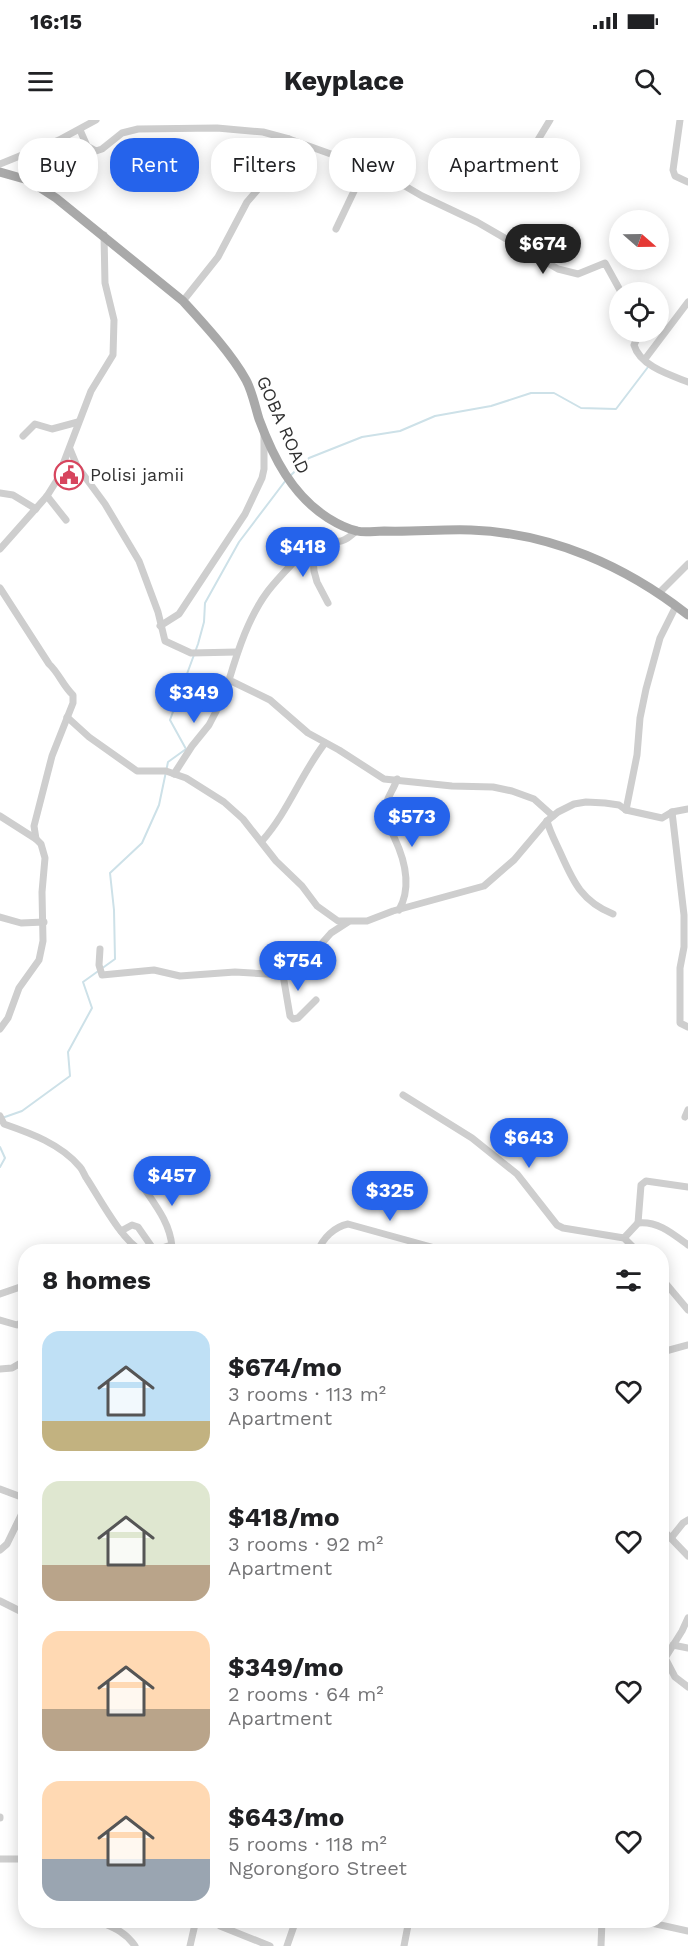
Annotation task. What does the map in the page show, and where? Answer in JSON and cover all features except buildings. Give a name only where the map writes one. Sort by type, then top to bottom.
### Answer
[{"type":"main road","name":"GOBA ROAD","points":[[0,172],[35,184],[104,235],[183,301],[212,333],[246,381],[264,431],[284,474],[298,494],[328,518],[356,531],[473,530],[532,538],[590,556],[621,570],[659,593],[688,615]]},
{"type":"street","points":[[0,164],[80,130],[96,120]]},
{"type":"street","points":[[213,120],[217,128]]},
{"type":"street","points":[[539,138],[550,120]]},
{"type":"street","points":[[680,120],[673,170],[676,178],[688,182]]},
{"type":"street","points":[[80,130],[87,146],[96,151],[102,150],[122,133],[128,131],[217,128],[263,132],[285,138]]},
{"type":"street","points":[[416,191],[477,222],[558,269],[578,274],[606,264],[616,282]]},
{"type":"street","points":[[183,301],[218,256],[247,202],[256,192]]},
{"type":"street","points":[[336,229],[354,192]]},
{"type":"street","points":[[0,549],[47,496],[57,480],[91,391],[113,354],[114,320],[105,283],[104,235]]},
{"type":"street","points":[[645,359],[688,302]]},
{"type":"street","points":[[635,342],[634,345],[637,352],[645,359],[663,372],[688,382]]},
{"type":"street","points":[[23,436],[35,424],[57,429],[78,422]]},
{"type":"street","points":[[160,626],[179,614],[245,514],[262,478],[264,431]]},
{"type":"street","points":[[70,449],[77,466],[105,504],[139,561],[165,641],[191,653],[237,652]]},
{"type":"street","points":[[0,493],[12,495],[36,509]]},
{"type":"street","points":[[47,496],[66,520]]},
{"type":"street","points":[[174,774],[209,725],[222,700],[237,652],[265,596],[312,542],[318,539],[338,543],[345,541],[356,531]]},
{"type":"street","points":[[312,542],[316,582],[328,603]]},
{"type":"street","points":[[659,593],[688,564]]},
{"type":"street","points":[[0,589],[49,664],[73,695],[73,703],[52,756],[37,807],[34,826],[36,838]]},
{"type":"street","points":[[626,810],[637,755],[646,689],[660,638],[676,606]]},
{"type":"street","points":[[229,680],[270,700],[308,733],[384,779],[452,786],[493,787],[534,799],[550,819],[550,832],[575,885],[600,909],[613,914]]},
{"type":"street","points":[[67,717],[89,737],[138,771],[166,771],[186,778],[224,802],[243,819],[276,861],[302,886],[316,906],[338,921],[367,921],[484,886],[514,860],[550,819],[574,804],[586,802],[619,805],[626,810],[662,818],[672,812],[688,808]]},
{"type":"street","points":[[262,842],[278,821],[325,743]]},
{"type":"street","points":[[397,779],[389,795],[385,811],[405,866],[407,886],[404,901],[399,910]]},
{"type":"street","points":[[672,812],[684,915],[684,946],[680,968],[680,1023],[688,1027]]},
{"type":"street","points":[[0,816],[36,838],[41,844],[45,858],[42,892],[43,941],[39,960],[19,988],[8,1018],[0,1029]]},
{"type":"street","points":[[0,917],[21,923],[44,922]]},
{"type":"street","points":[[100,949],[99,966],[102,975],[153,970],[180,976],[235,972],[283,975],[307,960],[331,933],[348,922]]},
{"type":"street","points":[[283,975],[292,1019],[298,1018],[316,1000]]},
{"type":"street","points":[[404,1095],[472,1138],[517,1174],[557,1225],[563,1228],[624,1238],[630,1244]]},
{"type":"street","points":[[0,1116],[4,1124],[42,1138],[81,1167],[132,1244]]},
{"type":"street","points":[[138,1179],[159,1209],[172,1244]]},
{"type":"street","points":[[624,1238],[638,1223],[643,1182],[688,1187]]},
{"type":"street","points":[[638,1223],[646,1222],[664,1228],[688,1245]]},
{"type":"street","points":[[323,1244],[329,1234],[342,1225],[348,1224],[420,1244]]},
{"type":"street","points":[[121,1231],[132,1225],[138,1227],[149,1244]]},
{"type":"street","points":[[669,1287],[688,1310]]},
{"type":"street","points":[[0,1294],[18,1288]]},
{"type":"street","points":[[0,1320],[18,1323]]},
{"type":"street","points":[[669,1350],[688,1345]]},
{"type":"street","points":[[0,1369],[12,1368],[18,1365]]},
{"type":"street","points":[[0,1489],[18,1496]]},
{"type":"street","points":[[688,1520],[683,1522],[671,1538],[688,1556]]},
{"type":"street","points":[[0,1550],[7,1544],[18,1521]]},
{"type":"street","points":[[0,1601],[18,1610]]},
{"type":"street","points":[[669,1651],[688,1618]]},
{"type":"street","points":[[673,1645],[688,1648]]},
{"type":"street","points":[[669,1669],[688,1688]]},
{"type":"street","points":[[0,1859],[18,1859]]},
{"type":"street","points":[[669,1927],[688,1931]]},
{"type":"street","points":[[115,1928],[127,1935],[135,1946]]},
{"type":"street","points":[[190,1946],[194,1928]]},
{"type":"street","points":[[225,1928],[270,1946]]},
{"type":"street","points":[[287,1946],[293,1928]]},
{"type":"street","points":[[404,1946],[407,1928]]},
{"type":"street","points":[[601,1946],[602,1928]]},
{"type":"waterway","points":[[290,476],[309,458],[362,437],[400,431],[435,416],[491,406],[531,393],[554,393],[581,408],[616,409],[648,367]]},
{"type":"waterway","points":[[2,1118],[22,1111],[70,1076],[68,1052],[92,1008],[83,982],[115,959],[114,910],[110,873],[142,843],[159,805],[168,762],[186,749],[170,720],[198,644],[204,622],[205,603],[239,542],[286,480]]},
{"type":"waterway","points":[[0,1147],[5,1158],[0,1167]]},
{"type":"place","name":"Polisi jamii","points":[[69,475]]}]
